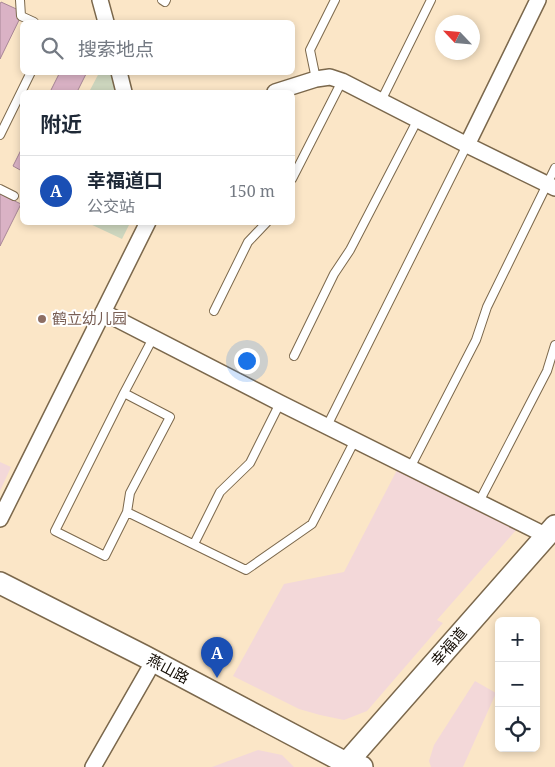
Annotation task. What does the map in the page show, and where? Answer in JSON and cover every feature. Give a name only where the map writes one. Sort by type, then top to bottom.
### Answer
[{"type":"main road","name":"幸福道","points":[[350,766],[552,534]]},
{"type":"main road","name":"燕山路","points":[[0,583],[144,656],[350,766]]},
{"type":"main road","name":"燕山路","points":[[0,597],[148,671],[350,766]]},
{"type":"street","points":[[100,0],[105,20]]},
{"type":"street","points":[[467,145],[538,0]]},
{"type":"street","points":[[120,75],[124,90]]},
{"type":"street","points":[[281,90],[316,79],[330,77],[342,81],[551,186]]},
{"type":"street","points":[[0,519],[146,225]]},
{"type":"street","points":[[103,312],[410,468],[479,502],[552,534]]},
{"type":"street","points":[[93,767],[148,671]]},
{"type":"lane","points":[[20,0],[22,16],[30,20]]},
{"type":"lane","points":[[162,0],[165,2],[166,0]]},
{"type":"lane","points":[[316,79],[310,50],[335,0]]},
{"type":"lane","points":[[381,100],[431,0]]},
{"type":"lane","points":[[22,90],[30,75]]},
{"type":"lane","points":[[295,173],[342,81]]},
{"type":"lane","points":[[0,135],[20,94]]},
{"type":"lane","points":[[294,356],[334,274],[350,250],[418,119]]},
{"type":"lane","points":[[327,426],[467,145]]},
{"type":"lane","points":[[410,468],[476,340],[487,307],[551,186],[555,168]]},
{"type":"lane","points":[[0,189],[14,196]]},
{"type":"lane","points":[[214,311],[248,242],[264,225]]},
{"type":"lane","points":[[124,393],[170,417],[130,493],[127,512],[105,556],[55,531],[124,393],[153,338]]},
{"type":"lane","points":[[479,502],[547,371],[555,345]]},
{"type":"lane","points":[[194,544],[220,492],[250,463],[280,403]]},
{"type":"lane","points":[[127,512],[246,570],[312,524],[354,440]]},
{"type":"shaded area","points":[[0,462],[11,467],[0,491]]},
{"type":"shaded area","points":[[397,470],[517,529],[437,620],[443,623],[367,711],[344,720],[320,715],[299,709],[233,676],[284,584],[344,572]]},
{"type":"shaded area","points":[[475,681],[495,692],[463,767],[431,767],[429,761],[434,745]]},
{"type":"shaded area","points":[[258,750],[282,755],[294,767],[212,767]]},
{"type":"green space","points":[[98,75],[114,75],[118,90],[90,90]]},
{"type":"green space","points":[[92,225],[129,225],[122,239]]},
{"type":"building","points":[[1,2],[23,12],[0,59],[0,4]]},
{"type":"building","points":[[58,75],[86,75],[78,90],[51,90]]},
{"type":"building","points":[[20,152],[20,170],[13,166]]},
{"type":"building","points":[[0,194],[20,204],[20,206],[0,246]]},
{"type":"place","name":"鹤立幼儿园","points":[[42,319]]},
{"type":"place","name":"幸福道口","points":[[217,678]]}]
